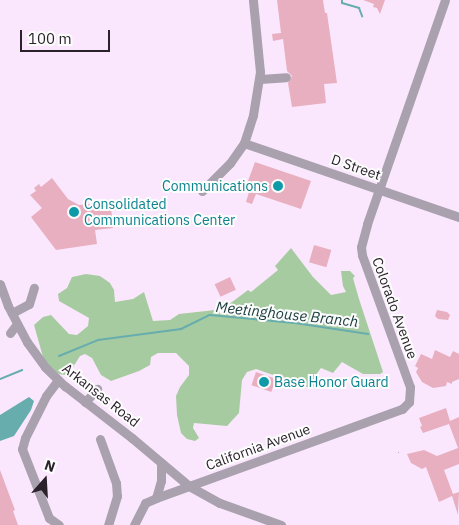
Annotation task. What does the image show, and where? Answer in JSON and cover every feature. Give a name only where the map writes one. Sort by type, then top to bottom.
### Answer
[{"type":"street","points":[[202,191],[210,186],[230,164],[244,142],[257,99],[260,79],[260,55],[253,0]]},
{"type":"street","name":"Colorado Avenue","points":[[387,414],[404,407],[409,402],[410,395],[361,251],[366,224],[445,0]]},
{"type":"street","points":[[260,79],[286,76]]},
{"type":"street","name":"D Street","points":[[244,142],[459,217]]},
{"type":"street","name":"Arkansas Road","points":[[0,284],[12,313],[38,358],[58,380],[189,486],[220,504],[281,525]]},
{"type":"street","points":[[12,313],[29,304],[34,288]]},
{"type":"street","points":[[10,333],[18,324]]},
{"type":"street","points":[[58,380],[46,396],[25,438],[22,449],[49,518],[59,525]]},
{"type":"street","points":[[85,402],[97,389]]},
{"type":"street","name":"California Avenue","points":[[134,525],[145,503],[156,498],[387,414]]},
{"type":"street","points":[[100,439],[116,483],[117,496],[108,525]]},
{"type":"street","points":[[156,498],[161,481],[161,462]]},
{"type":"path","points":[[398,452],[403,452]]},
{"type":"shaded area","points":[[291,248],[313,277],[331,295],[346,292],[343,286],[341,271],[350,271],[355,276],[353,278],[359,299],[383,372],[380,374],[363,374],[342,362],[333,373],[321,368],[315,376],[316,381],[313,387],[307,387],[256,369],[247,372],[242,380],[239,413],[227,426],[194,423],[193,428],[199,438],[195,441],[187,439],[181,433],[177,415],[176,396],[189,375],[189,366],[176,353],[158,353],[151,357],[150,365],[111,381],[101,375],[92,358],[85,354],[80,356],[70,372],[65,375],[59,374],[51,368],[43,357],[34,325],[43,317],[51,315],[69,334],[77,335],[88,326],[89,318],[59,301],[58,294],[67,288],[72,277],[86,274],[100,276],[110,283],[114,290],[115,302],[133,299],[144,292],[153,321],[170,320],[179,314],[215,310],[228,305],[248,290],[251,292],[278,270],[275,266]]},
{"type":"shaded area","points":[[29,397],[34,401],[31,410],[14,436],[0,441],[0,415]]},
{"type":"building","points":[[277,0],[323,0],[325,13],[327,13],[337,83],[324,84],[326,103],[292,107],[288,83],[292,76],[287,71],[283,39],[273,41],[272,34],[281,33]]},
{"type":"building","points":[[363,0],[385,0],[380,14],[377,8],[373,7],[374,4]]},
{"type":"building","name":"Communications","points":[[255,162],[311,181],[301,209],[256,194],[252,204],[246,202],[249,192],[245,189]]},
{"type":"building","name":"Consolidated Communications Center","points":[[52,178],[68,199],[79,205],[110,202],[112,216],[115,216],[116,222],[112,223],[113,228],[95,230],[97,244],[56,250],[31,217],[42,208],[30,195],[36,191],[34,188],[39,184],[41,187]]},
{"type":"building","points":[[314,245],[331,250],[326,267],[309,262]]},
{"type":"building","points":[[230,277],[236,290],[221,297],[215,284]]},
{"type":"building","points":[[437,310],[447,312],[450,315],[448,320],[438,319],[435,316]]},
{"type":"building","points":[[435,350],[450,357],[453,351],[459,354],[459,379],[452,382],[452,384],[447,382],[446,386],[433,388],[422,382],[416,372],[418,368],[415,366],[421,354],[432,359]]},
{"type":"building","name":"Base Honor Guard","points":[[256,372],[276,379],[271,392],[251,385]]},
{"type":"building","points":[[446,408],[450,421],[459,417],[459,464],[444,470],[453,494],[459,492],[458,515],[452,496],[439,502],[426,467],[422,469],[411,463],[407,454],[424,450],[437,456],[458,448],[449,424],[423,433],[420,427],[422,426],[419,418]]},
{"type":"building","points":[[0,470],[15,510],[13,511],[18,525],[0,525]]},
{"type":"waterway","points":[[342,0],[342,3],[359,8],[362,16]]},
{"type":"waterway","name":"Meetinghouse Branch","points":[[59,356],[98,340],[181,329],[210,315],[295,323],[368,334]]},
{"type":"waterway","name":"Meetinghouse Branch","points":[[0,379],[22,370]]},
{"type":"place","name":"Communications","points":[[278,186]]},
{"type":"place","name":"Consolidated Communications Center","points":[[74,212]]},
{"type":"place","name":"Base Honor Guard","points":[[264,382]]}]
